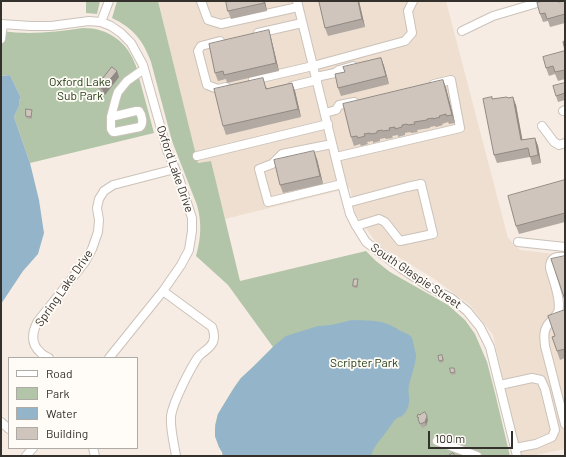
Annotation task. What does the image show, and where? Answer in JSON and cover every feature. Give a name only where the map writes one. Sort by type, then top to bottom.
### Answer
[{"type":"street","points":[[1,39],[2,24],[51,26],[89,21],[101,22],[109,1]]},
{"type":"street","points":[[201,1],[208,20],[221,24],[298,4]]},
{"type":"street","points":[[247,82],[405,41],[412,33],[408,11],[413,1]]},
{"type":"street","points":[[462,30],[493,16],[544,1]]},
{"type":"street","name":"South Glaspie Street","points":[[298,4],[350,214],[366,242],[383,256],[431,288],[451,298],[468,311],[480,328],[490,347],[516,452]]},
{"type":"street","name":"Oxford Lake Drive","points":[[101,22],[122,33],[131,43],[143,65],[167,150],[192,218],[192,231],[189,250],[181,265],[163,291],[110,357]]},
{"type":"street","points":[[248,35],[302,23]]},
{"type":"street","points":[[225,40],[201,46],[198,52],[207,85],[218,89],[232,85]]},
{"type":"street","points":[[280,94],[287,92],[292,86],[336,73],[339,70],[359,64]]},
{"type":"street","points":[[111,117],[116,98],[121,88],[127,81],[144,69]]},
{"type":"street","points":[[336,157],[460,128],[451,80],[428,85]]},
{"type":"street","points":[[325,113],[336,110],[339,105],[361,100]]},
{"type":"street","points":[[197,156],[328,124]]},
{"type":"street","points":[[542,126],[554,142],[559,145],[565,143]]},
{"type":"street","points":[[332,144],[282,154],[272,164],[259,169],[268,202],[342,184]]},
{"type":"street","name":"Spring Lake Drive","points":[[48,357],[40,352],[34,344],[32,334],[38,321],[85,262],[92,249],[98,232],[99,220],[97,208],[99,199],[104,191],[113,185],[175,169]]},
{"type":"street","points":[[347,203],[421,184],[433,234],[400,241],[385,222],[379,219],[356,226]]},
{"type":"street","points":[[518,242],[565,247]]},
{"type":"street","points":[[565,257],[555,258],[550,264],[559,301],[559,309],[557,314],[544,330],[544,337],[565,424]]},
{"type":"street","points":[[163,291],[212,327],[214,336],[212,344],[195,362],[174,403],[171,416],[176,456]]},
{"type":"street","points":[[500,385],[532,378],[542,380],[555,430],[552,437],[516,452]]},
{"type":"street","points":[[437,441],[477,456]]},
{"type":"shaded area","points":[[158,1],[446,1],[508,238],[520,250],[565,255],[565,449],[530,456],[520,456],[493,335],[470,305],[433,278],[378,245],[355,213],[350,188],[225,219],[211,161],[198,163]]},
{"type":"green space","points":[[86,1],[100,1],[97,14],[86,13]]},
{"type":"green space","name":"Scripter Park","points":[[117,1],[158,1],[198,163],[211,161],[240,281],[366,251],[390,272],[448,305],[465,320],[475,334],[487,362],[510,456],[223,456],[215,436],[215,425],[218,414],[241,378],[273,347],[228,285],[196,256],[200,230],[200,218],[197,205],[172,141],[148,54],[141,41],[126,26],[112,18]]},
{"type":"green space","name":"Oxford Lake Sub Park","points":[[83,28],[101,30],[108,33],[122,43],[132,57],[136,66],[154,133],[30,163],[14,117],[21,98],[10,75],[1,76],[1,31],[32,33]]},
{"type":"water","points":[[10,75],[21,98],[14,117],[30,163],[39,200],[44,233],[38,254],[23,271],[1,304],[1,76]]},
{"type":"water","points":[[352,320],[382,322],[393,326],[411,337],[416,354],[409,385],[409,403],[407,410],[402,416],[394,420],[376,445],[371,456],[223,456],[215,436],[217,418],[218,414],[241,378],[286,336],[318,326],[331,325]]},
{"type":"building","points":[[226,1],[264,1],[264,3],[228,11]]},
{"type":"building","points":[[358,1],[362,19],[325,28],[319,2]]},
{"type":"building","points":[[543,1],[565,1],[565,14],[547,19],[545,13],[540,14],[537,3]]},
{"type":"building","points":[[269,30],[276,63],[224,75],[223,71],[215,73],[209,44]]},
{"type":"building","points":[[565,51],[565,70],[555,72],[553,66],[546,68],[543,57]]},
{"type":"building","points":[[381,58],[386,76],[338,88],[335,74],[345,72],[343,67]]},
{"type":"building","points":[[112,67],[117,71],[102,89],[96,83],[100,79],[101,80]]},
{"type":"building","points":[[263,78],[266,89],[292,83],[298,109],[223,126],[214,89]]},
{"type":"building","points":[[443,80],[452,115],[446,116],[446,114],[433,119],[414,122],[415,124],[402,125],[402,127],[395,129],[395,127],[389,128],[390,130],[377,131],[377,133],[364,134],[365,136],[358,138],[357,136],[351,137],[343,104]]},
{"type":"building","points":[[565,83],[565,93],[556,96],[553,86]]},
{"type":"building","points":[[492,97],[492,99],[513,97],[521,140],[535,138],[538,155],[530,157],[528,148],[494,155],[483,99]]},
{"type":"building","points":[[26,109],[32,110],[31,117],[26,116]]},
{"type":"building","points":[[314,151],[320,176],[280,185],[274,160]]},
{"type":"building","points":[[565,180],[565,213],[516,226],[508,196]]},
{"type":"building","points":[[565,256],[565,300],[551,259]]},
{"type":"building","points":[[354,279],[358,279],[357,286],[353,286]]},
{"type":"building","points":[[565,310],[565,349],[557,351],[552,337],[555,336],[548,316]]},
{"type":"building","points":[[442,355],[443,360],[439,361],[438,356]]},
{"type":"building","points":[[450,368],[454,368],[455,372],[451,373]]},
{"type":"building","points":[[425,412],[427,416],[425,422],[420,424],[419,418],[417,417],[418,414],[420,415]]},
{"type":"building","points":[[453,453],[455,456],[448,456]]}]
